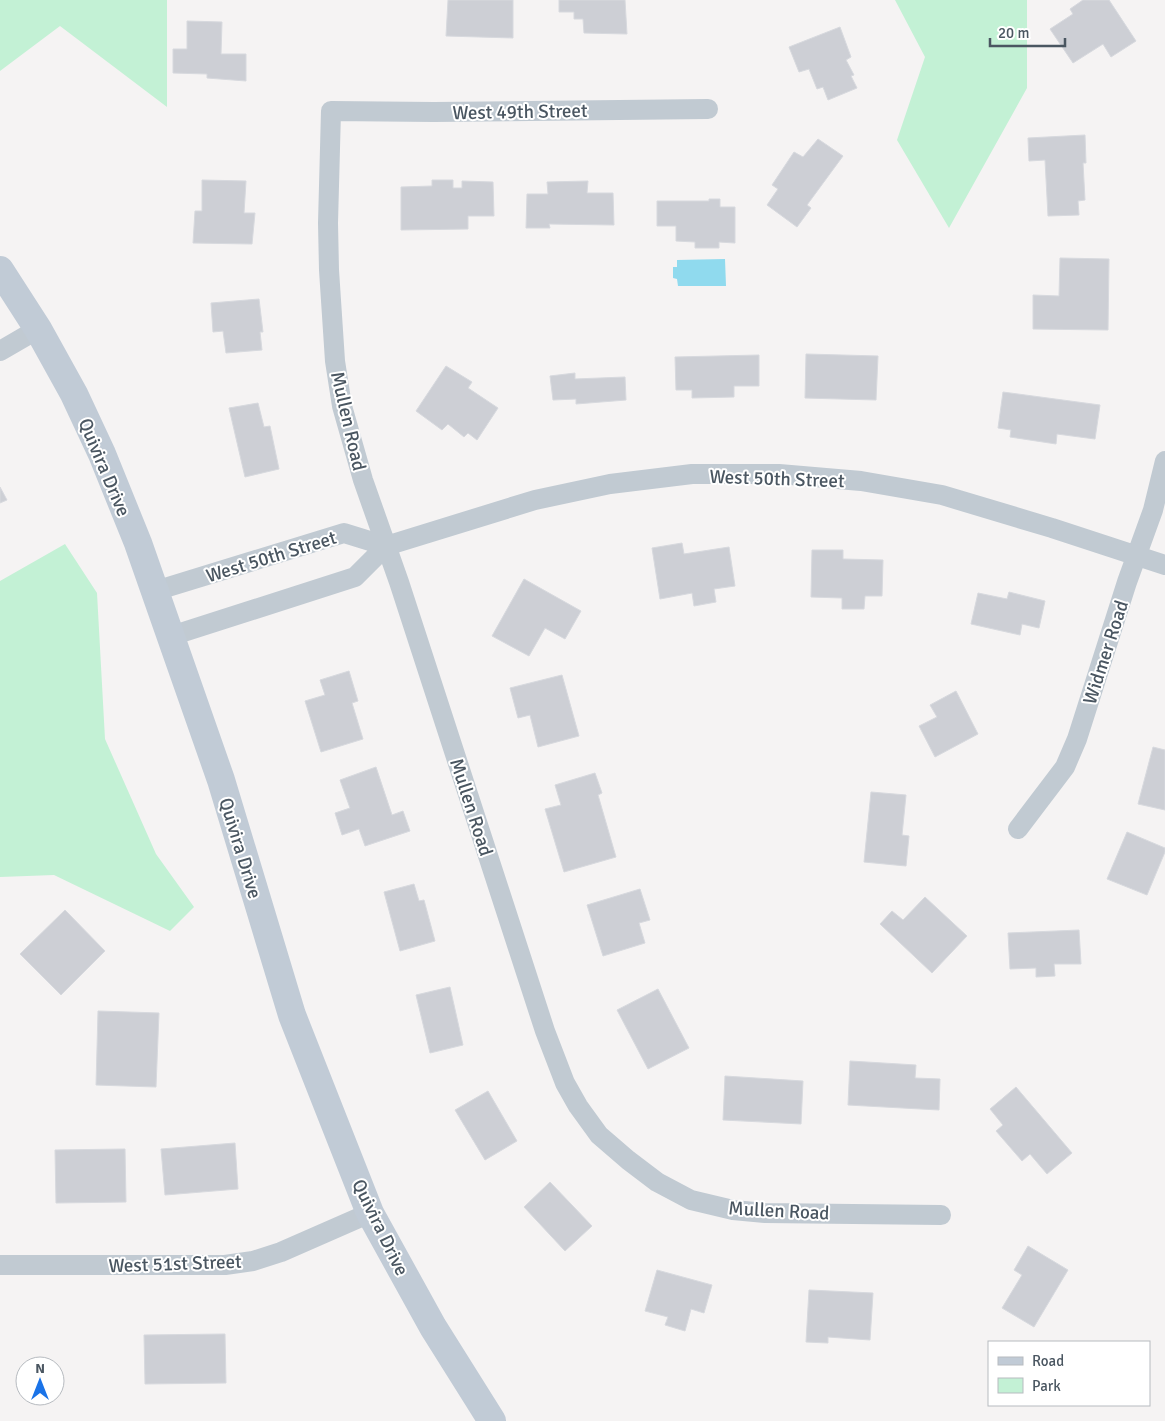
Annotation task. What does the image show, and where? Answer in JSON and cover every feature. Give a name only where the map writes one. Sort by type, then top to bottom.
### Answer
[{"type":"main road","name":"Quivira Drive","points":[[0,270],[38,329],[74,394],[102,454],[155,590],[221,780],[292,1015],[370,1213],[433,1327],[492,1421]]},
{"type":"street","name":"West 49th Street","points":[[331,110],[434,112],[708,109]]},
{"type":"street","name":"Mullen Road","points":[[331,110],[329,270],[335,361],[342,406],[363,480],[545,1031],[565,1083],[578,1106],[599,1135],[657,1182],[692,1200],[733,1210],[765,1213],[941,1216]]},
{"type":"street","points":[[0,351],[38,329]]},
{"type":"street","name":"Widmer Road","points":[[1018,829],[1065,768],[1077,739],[1136,555],[1153,510],[1165,462]]},
{"type":"street","name":"West 50th Street","points":[[171,636],[355,577],[386,546],[535,500],[610,484],[692,474],[779,474],[861,482],[942,495],[1165,565]]},
{"type":"street","name":"West 50th Street","points":[[155,590],[344,533],[386,546]]},
{"type":"street","name":"West 51st Street","points":[[0,1265],[225,1265],[253,1261],[281,1252],[370,1213]]},
{"type":"green space","points":[[0,0],[167,0],[167,107],[60,26],[0,71]]},
{"type":"green space","points":[[895,0],[1027,0],[1027,88],[949,228],[897,140],[925,57]]},
{"type":"green space","points":[[65,544],[97,593],[105,739],[156,854],[194,907],[170,931],[54,875],[0,877],[0,581]]},
{"type":"water","points":[[725,259],[726,286],[678,286],[677,279],[673,278],[673,267],[677,267],[677,260]]},
{"type":"building","points":[[448,0],[513,0],[513,38],[446,36]]},
{"type":"building","points":[[559,0],[625,0],[627,34],[584,33],[583,19],[574,19],[574,12],[559,12]]},
{"type":"building","points":[[1083,0],[1109,0],[1136,41],[1111,57],[1103,44],[1073,63],[1050,29],[1073,14],[1070,9]]},
{"type":"building","points":[[187,21],[222,22],[221,54],[246,54],[246,81],[207,78],[207,74],[173,73],[173,49],[187,49]]},
{"type":"building","points":[[840,27],[851,57],[846,60],[854,75],[851,76],[857,88],[828,100],[823,87],[817,89],[809,69],[799,72],[789,47]]},
{"type":"building","points":[[1085,135],[1086,163],[1083,163],[1085,200],[1078,201],[1079,215],[1048,216],[1045,160],[1029,161],[1028,138]]},
{"type":"building","points":[[818,139],[843,156],[807,205],[811,208],[797,227],[767,205],[778,189],[772,185],[794,152],[803,157]]},
{"type":"building","points":[[202,180],[246,181],[244,213],[255,213],[252,244],[193,243],[195,211],[202,211]]},
{"type":"building","points":[[432,180],[453,180],[453,188],[462,188],[462,181],[493,182],[494,216],[468,216],[468,229],[401,230],[401,187],[432,186]]},
{"type":"building","points":[[588,181],[587,193],[613,193],[614,225],[549,224],[550,228],[526,228],[527,194],[548,194],[547,182]]},
{"type":"building","points":[[709,199],[720,199],[720,207],[735,207],[735,243],[719,242],[719,248],[695,248],[695,242],[676,241],[676,226],[657,226],[657,201],[709,201]]},
{"type":"building","points":[[1060,258],[1109,259],[1108,330],[1033,329],[1033,295],[1059,296]]},
{"type":"building","points":[[259,299],[263,332],[260,332],[262,350],[226,353],[223,331],[213,332],[211,303]]},
{"type":"building","points":[[806,354],[878,356],[876,400],[805,398]]},
{"type":"building","points":[[759,355],[759,386],[734,386],[734,397],[692,398],[692,390],[676,390],[675,357]]},
{"type":"building","points":[[446,366],[472,382],[468,388],[498,408],[477,440],[468,433],[464,437],[448,424],[442,430],[416,411]]},
{"type":"building","points":[[575,373],[575,379],[625,377],[626,400],[576,404],[576,399],[553,400],[550,376]]},
{"type":"building","points":[[1003,392],[1100,405],[1095,439],[1057,434],[1056,444],[1010,437],[1011,430],[998,428]]},
{"type":"building","points":[[258,403],[264,427],[270,426],[279,469],[245,477],[229,408]]},
{"type":"building","points":[[0,487],[7,500],[0,503]]},
{"type":"building","points":[[682,543],[684,554],[729,547],[735,586],[714,589],[716,602],[694,606],[692,593],[660,599],[652,548]]},
{"type":"building","points":[[812,550],[843,550],[843,559],[883,560],[882,596],[865,596],[864,609],[842,609],[842,598],[811,597]]},
{"type":"building","points":[[524,579],[581,611],[565,639],[545,628],[529,656],[492,636]]},
{"type":"building","points":[[1009,592],[1045,601],[1039,628],[1022,624],[1020,635],[971,624],[978,593],[1007,599]]},
{"type":"building","points":[[349,671],[358,701],[352,703],[363,739],[321,752],[305,701],[325,695],[320,680]]},
{"type":"building","points":[[562,675],[579,736],[538,747],[530,715],[518,718],[510,688]]},
{"type":"building","points":[[956,691],[978,734],[935,757],[919,726],[937,717],[930,705]]},
{"type":"building","points":[[1153,747],[1165,750],[1165,810],[1138,804]]},
{"type":"building","points":[[376,767],[392,815],[403,811],[410,831],[365,846],[359,829],[342,835],[335,813],[350,808],[340,780]]},
{"type":"building","points":[[595,773],[602,793],[598,795],[616,857],[564,872],[545,809],[561,805],[555,785]]},
{"type":"building","points":[[871,792],[906,795],[902,835],[909,836],[906,866],[864,862]]},
{"type":"building","points":[[1127,832],[1165,848],[1147,895],[1107,879]]},
{"type":"building","points":[[414,884],[419,901],[424,900],[435,941],[400,951],[384,892]]},
{"type":"building","points":[[640,889],[650,920],[639,923],[645,943],[603,956],[587,905]]},
{"type":"building","points":[[925,897],[967,936],[932,973],[880,924],[892,911],[903,920]]},
{"type":"building","points":[[65,910],[105,951],[61,995],[20,954]]},
{"type":"building","points":[[1079,930],[1081,964],[1054,964],[1055,976],[1036,977],[1036,968],[1010,969],[1008,933]]},
{"type":"building","points":[[450,987],[463,1045],[430,1053],[416,995]]},
{"type":"building","points":[[658,989],[689,1048],[648,1069],[617,1010]]},
{"type":"building","points":[[98,1011],[159,1013],[156,1087],[96,1085]]},
{"type":"building","points":[[850,1061],[916,1065],[915,1078],[940,1079],[939,1110],[848,1105]]},
{"type":"building","points":[[725,1076],[803,1081],[801,1124],[723,1120]]},
{"type":"building","points":[[1016,1087],[1072,1153],[1047,1174],[1030,1154],[1022,1161],[996,1131],[1003,1125],[990,1109]]},
{"type":"building","points":[[488,1091],[517,1141],[485,1160],[455,1110]]},
{"type":"building","points":[[235,1143],[238,1189],[165,1195],[161,1149]]},
{"type":"building","points":[[125,1149],[126,1202],[56,1203],[55,1150]]},
{"type":"building","points":[[550,1182],[592,1226],[565,1251],[524,1207]]},
{"type":"building","points":[[1028,1246],[1068,1270],[1034,1327],[1002,1308],[1022,1275],[1014,1270]]},
{"type":"building","points":[[657,1270],[712,1285],[704,1313],[691,1309],[685,1331],[665,1325],[668,1317],[645,1311]]},
{"type":"building","points":[[809,1290],[873,1293],[870,1340],[828,1337],[828,1343],[806,1342]]},
{"type":"building","points":[[225,1334],[226,1383],[145,1384],[144,1335]]}]
